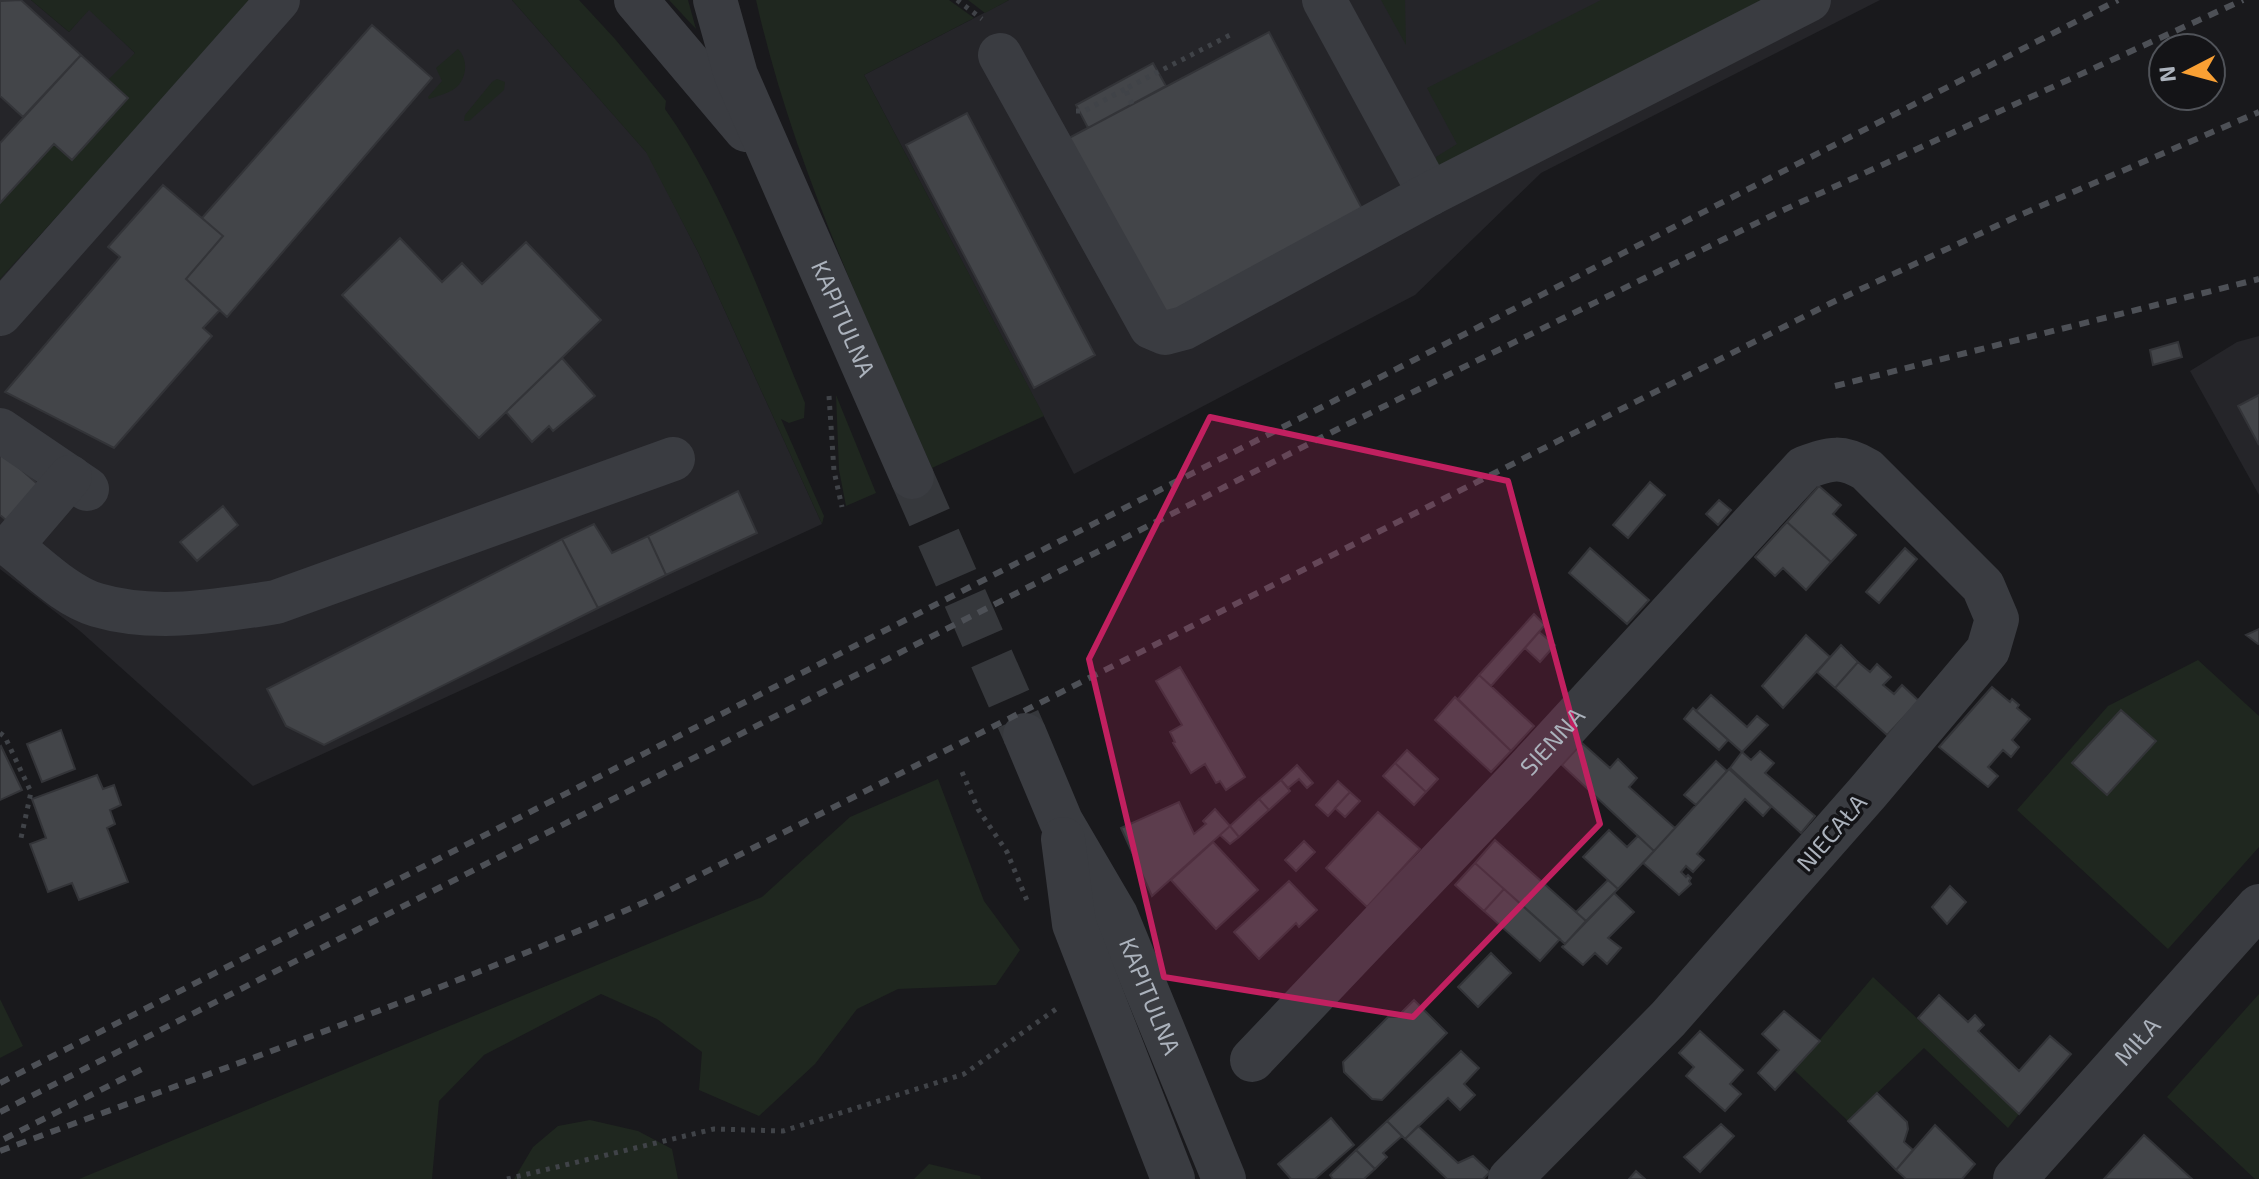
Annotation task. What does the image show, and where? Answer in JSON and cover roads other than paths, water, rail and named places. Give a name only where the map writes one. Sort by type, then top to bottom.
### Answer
[{"type":"street","points":[[0,314],[278,0]]},
{"type":"street","name":"KAPITULNA","points":[[636,0],[773,162]]},
{"type":"street","name":"KAPITULNA","points":[[715,0],[736,75],[912,477]]},
{"type":"street","name":"KAPITULNA","points":[[730,0],[736,75]]},
{"type":"street","points":[[1324,0],[1430,194]]},
{"type":"street","points":[[1000,55],[1151,327],[1165,333],[1184,328],[1430,194],[1809,0]]},
{"type":"street","points":[[0,430],[70,487],[11,539],[72,592],[96,605],[177,613],[276,602],[673,459]]},
{"type":"street","name":"SIENNA","points":[[1252,1060],[1513,785],[1804,468],[1824,461],[1848,460],[1867,470]]},
{"type":"street","name":"NIECAŁA","points":[[1510,1179],[1668,1019],[1988,650],[1997,619],[1983,586],[1867,470]]},
{"type":"street","name":"KAPITULNA","points":[[1025,735],[1061,821],[1116,915],[1224,1179]]},
{"type":"street","name":"KAPITULNA","points":[[1061,821],[1074,924],[1173,1179]]},
{"type":"street","name":"MIŁA","points":[[2015,1179],[2259,906]]},
{"type":"tunnel","points":[[912,477],[1025,735]]},
{"type":"railway","points":[[0,1083],[2118,0]]},
{"type":"railway","points":[[0,1112],[1340,428],[1777,213],[2243,0]]},
{"type":"railway","points":[[0,1151],[412,998],[656,897],[1831,303],[2020,215],[2259,112]]},
{"type":"railway","points":[[1835,386],[2259,279]]},
{"type":"railway","points":[[4,1139],[148,1066]]}]
